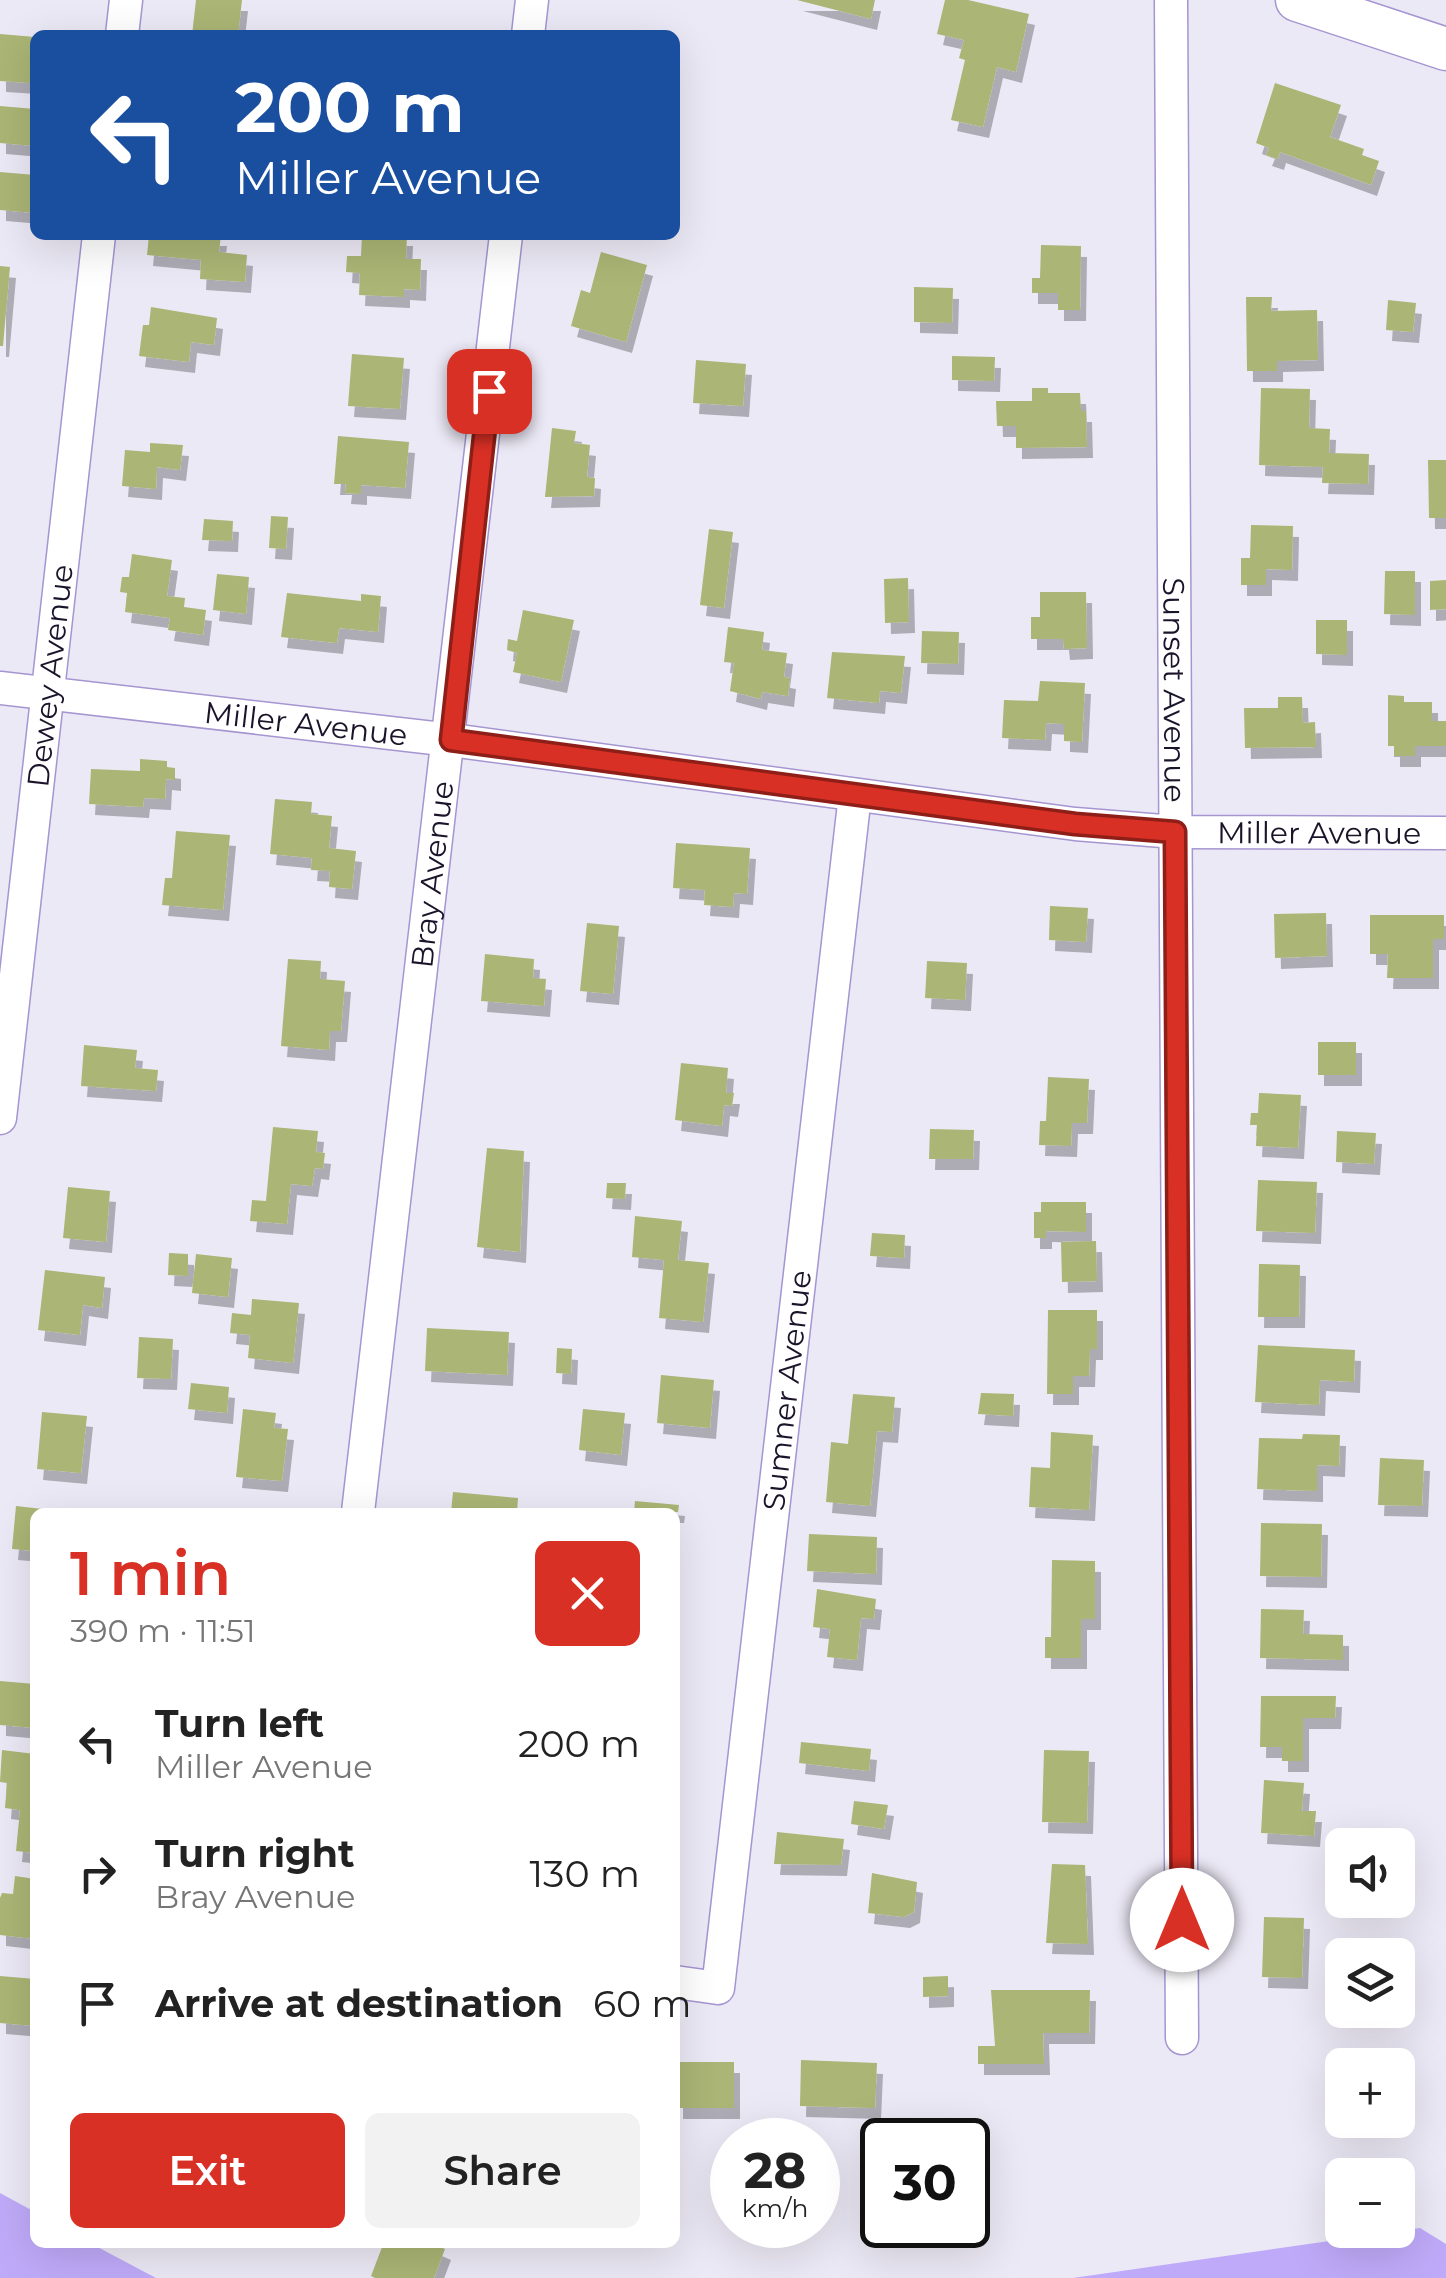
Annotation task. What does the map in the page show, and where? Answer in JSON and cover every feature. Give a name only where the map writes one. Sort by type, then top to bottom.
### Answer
[{"type":"street","points":[[123,30],[126,0]]},
{"type":"street","points":[[529,30],[532,0]]},
{"type":"street","name":"Sunset Avenue","points":[[1171,0],[1182,2038]]},
{"type":"street","points":[[1297,0],[1446,49]]},
{"type":"street","name":"Dewey Avenue","points":[[0,1118],[98,240]]},
{"type":"street","name":"Bray Avenue","points":[[358,1508],[451,740],[505,240]]},
{"type":"street","name":"Miller Avenue","points":[[0,688],[451,740],[1075,824],[1175,832],[1446,833]]},
{"type":"street","name":"Sumner Avenue","points":[[680,1983],[718,1988],[855,795]]},
{"type":"shaded area","points":[[0,2193],[30,2209],[30,2248],[99,2248],[156,2278],[0,2278]]},
{"type":"shaded area","points":[[1415,2229],[1446,2244],[1446,2278],[1073,2278],[1325,2242],[1325,2248],[1415,2248]]},
{"type":"building","points":[[196,0],[242,0],[239,30],[193,30]]},
{"type":"building","points":[[797,0],[875,0],[871,19]]},
{"type":"building","points":[[945,0],[968,0],[1029,14],[1016,72],[997,67],[983,127],[951,120],[965,60],[959,58],[964,40],[937,34]]},
{"type":"building","points":[[0,34],[30,37],[30,83],[0,81]]},
{"type":"building","points":[[1275,83],[1341,105],[1330,137],[1364,149],[1362,155],[1379,161],[1371,185],[1280,152],[1278,159],[1266,155],[1269,148],[1256,143]]},
{"type":"building","points":[[0,106],[30,109],[30,146],[0,143]]},
{"type":"building","points":[[0,172],[30,175],[30,213],[0,210]]},
{"type":"building","points":[[148,240],[220,240],[219,252],[247,255],[245,282],[200,279],[201,260],[147,255]]},
{"type":"building","points":[[362,240],[407,240],[406,259],[421,259],[420,290],[404,289],[404,297],[359,295],[360,273],[346,272],[347,256],[361,256]]},
{"type":"building","points":[[1041,245],[1081,246],[1080,310],[1058,310],[1058,293],[1032,293],[1032,278],[1040,278]]},
{"type":"building","points":[[601,252],[647,265],[626,342],[571,326],[581,290],[590,293]]},
{"type":"building","points":[[0,266],[10,267],[3,346],[0,346]]},
{"type":"building","points":[[914,287],[953,288],[952,323],[914,322]]},
{"type":"building","points":[[1246,297],[1272,297],[1271,311],[1317,310],[1318,360],[1277,361],[1277,371],[1247,371]]},
{"type":"building","points":[[1388,300],[1416,303],[1413,332],[1386,330]]},
{"type":"building","points":[[151,307],[217,318],[214,345],[191,342],[189,362],[139,356],[143,325],[149,325]]},
{"type":"building","points":[[352,354],[404,358],[400,409],[348,406]]},
{"type":"building","points":[[952,356],[995,357],[994,381],[952,380]]},
{"type":"building","points":[[696,360],[746,364],[743,406],[693,403]]},
{"type":"building","points":[[1032,388],[1048,388],[1048,393],[1080,393],[1081,411],[1086,411],[1087,447],[1016,448],[1016,426],[997,426],[996,401],[1032,401]]},
{"type":"building","points":[[1261,388],[1310,389],[1309,428],[1330,429],[1329,453],[1369,454],[1368,484],[1322,483],[1323,467],[1259,465]]},
{"type":"building","points":[[552,428],[576,431],[574,443],[590,445],[587,477],[595,478],[594,496],[545,497]]},
{"type":"building","points":[[338,436],[409,442],[405,488],[361,485],[361,494],[345,493],[346,484],[334,484]]},
{"type":"building","points":[[150,443],[183,445],[180,470],[157,467],[156,489],[122,486],[125,450],[150,452]]},
{"type":"building","points":[[1428,460],[1446,460],[1446,518],[1429,518]]},
{"type":"building","points":[[271,516],[288,517],[286,549],[269,548]]},
{"type":"building","points":[[204,519],[233,521],[232,541],[202,540]]},
{"type":"building","points":[[1251,525],[1293,526],[1292,570],[1266,569],[1266,585],[1241,585],[1241,558],[1250,558]]},
{"type":"building","points":[[709,529],[733,532],[724,608],[700,605]]},
{"type":"building","points":[[132,554],[172,560],[167,596],[185,598],[184,607],[206,610],[203,635],[168,630],[170,618],[125,612],[127,593],[120,592],[122,577],[129,577]]},
{"type":"building","points":[[1385,571],[1415,571],[1415,615],[1384,614]]},
{"type":"building","points":[[217,574],[249,577],[246,614],[213,610]]},
{"type":"building","points":[[908,578],[909,622],[885,623],[884,579]]},
{"type":"building","points":[[1446,580],[1446,609],[1430,610],[1430,581]]},
{"type":"building","points":[[1040,592],[1086,592],[1087,648],[1064,649],[1063,639],[1031,639],[1031,617],[1040,617]]},
{"type":"building","points":[[287,593],[361,601],[361,594],[381,596],[378,632],[339,628],[337,643],[281,637]]},
{"type":"building","points":[[523,610],[574,620],[561,682],[513,672],[517,653],[507,650],[508,639],[517,641]]},
{"type":"building","points":[[1316,620],[1347,620],[1347,655],[1316,654]]},
{"type":"building","points":[[728,627],[764,632],[762,650],[787,653],[784,677],[790,678],[788,696],[762,692],[761,699],[730,691],[734,663],[724,662]]},
{"type":"building","points":[[922,631],[959,632],[958,664],[921,663]]},
{"type":"building","points":[[832,652],[905,656],[901,693],[880,691],[879,703],[827,698]]},
{"type":"building","points":[[1040,681],[1085,683],[1082,742],[1064,741],[1064,724],[1046,723],[1045,740],[1002,738],[1004,700],[1038,701]]},
{"type":"building","points":[[1388,695],[1404,696],[1404,702],[1432,702],[1432,721],[1446,721],[1446,746],[1415,746],[1415,756],[1394,756],[1394,746],[1388,746]]},
{"type":"building","points":[[1278,697],[1302,697],[1303,723],[1315,722],[1316,747],[1245,748],[1244,708],[1278,708]]},
{"type":"building","points":[[140,759],[167,761],[167,767],[175,768],[175,780],[166,779],[165,799],[144,798],[143,807],[89,804],[91,769],[140,771]]},
{"type":"building","points":[[275,799],[312,802],[311,814],[332,816],[329,848],[356,851],[352,889],[329,887],[330,871],[311,870],[312,858],[270,854]]},
{"type":"building","points":[[176,831],[230,835],[223,910],[162,905],[165,878],[172,878]]},
{"type":"building","points":[[676,843],[750,848],[747,894],[734,893],[733,907],[704,905],[705,890],[673,888]]},
{"type":"building","points":[[1050,906],[1088,908],[1086,942],[1049,940]]},
{"type":"building","points":[[1326,913],[1327,956],[1275,958],[1274,914]]},
{"type":"building","points":[[1370,915],[1444,915],[1444,939],[1433,939],[1433,978],[1387,978],[1388,954],[1370,954]]},
{"type":"building","points":[[587,923],[619,926],[613,994],[580,991]]},
{"type":"building","points":[[485,954],[534,959],[533,978],[546,979],[544,1006],[481,1001]]},
{"type":"building","points":[[288,959],[321,961],[320,979],[345,981],[341,1031],[330,1031],[329,1050],[281,1046]]},
{"type":"building","points":[[927,961],[967,963],[965,1000],[925,998]]},
{"type":"building","points":[[1318,1042],[1356,1042],[1356,1075],[1318,1075]]},
{"type":"building","points":[[84,1045],[137,1050],[135,1068],[158,1070],[156,1091],[81,1086]]},
{"type":"building","points":[[681,1063],[728,1068],[726,1093],[734,1093],[732,1106],[724,1105],[722,1126],[675,1120]]},
{"type":"building","points":[[1048,1077],[1089,1079],[1087,1123],[1072,1123],[1071,1146],[1039,1145],[1040,1121],[1046,1121]]},
{"type":"building","points":[[1259,1093],[1301,1095],[1298,1148],[1256,1146],[1257,1125],[1250,1125],[1251,1113],[1258,1113]]},
{"type":"building","points":[[273,1127],[318,1131],[316,1152],[325,1153],[323,1169],[315,1168],[312,1186],[291,1184],[287,1224],[250,1221],[252,1200],[266,1201]]},
{"type":"building","points":[[930,1129],[974,1130],[973,1159],[929,1159]]},
{"type":"building","points":[[1337,1131],[1376,1133],[1374,1164],[1336,1162]]},
{"type":"building","points":[[487,1148],[524,1151],[520,1252],[477,1247]]},
{"type":"building","points":[[1258,1180],[1317,1182],[1315,1233],[1256,1231]]},
{"type":"building","points":[[607,1183],[626,1183],[625,1199],[606,1198]]},
{"type":"building","points":[[68,1187],[110,1191],[106,1242],[63,1238]]},
{"type":"building","points":[[1041,1202],[1086,1202],[1086,1232],[1046,1231],[1046,1238],[1034,1238],[1034,1212],[1041,1212]]},
{"type":"building","points":[[635,1216],[682,1221],[678,1260],[709,1263],[703,1322],[659,1318],[664,1260],[632,1257]]},
{"type":"building","points":[[872,1233],[905,1235],[904,1258],[870,1256]]},
{"type":"building","points":[[1096,1241],[1097,1281],[1062,1282],[1061,1242]]},
{"type":"building","points":[[169,1253],[188,1254],[188,1276],[168,1275]]},
{"type":"building","points":[[196,1254],[232,1258],[228,1297],[192,1293]]},
{"type":"building","points":[[1259,1264],[1300,1265],[1299,1317],[1258,1317]]},
{"type":"building","points":[[45,1270],[105,1277],[102,1308],[83,1305],[80,1335],[38,1330]]},
{"type":"building","points":[[252,1299],[299,1303],[293,1363],[248,1358],[250,1335],[230,1333],[232,1313],[251,1315]]},
{"type":"building","points":[[1048,1310],[1097,1310],[1097,1349],[1090,1349],[1089,1376],[1073,1376],[1073,1394],[1047,1394]]},
{"type":"building","points":[[427,1328],[509,1332],[507,1375],[425,1371]]},
{"type":"building","points":[[139,1337],[173,1339],[171,1379],[137,1378]]},
{"type":"building","points":[[1258,1345],[1355,1350],[1354,1382],[1320,1380],[1319,1405],[1255,1402]]},
{"type":"building","points":[[557,1348],[572,1349],[571,1374],[556,1373]]},
{"type":"building","points":[[661,1375],[714,1380],[710,1428],[657,1423]]},
{"type":"building","points":[[191,1383],[229,1387],[227,1413],[188,1409]]},
{"type":"building","points":[[981,1393],[1014,1394],[1013,1416],[978,1414]]},
{"type":"building","points":[[853,1394],[895,1397],[892,1432],[877,1431],[870,1506],[826,1502],[831,1442],[848,1444]]},
{"type":"building","points":[[243,1409],[276,1413],[274,1428],[288,1429],[282,1481],[236,1477]]},
{"type":"building","points":[[583,1409],[625,1413],[621,1455],[579,1450]]},
{"type":"building","points":[[42,1412],[87,1416],[81,1473],[37,1469]]},
{"type":"building","points":[[1051,1432],[1093,1435],[1089,1510],[1029,1507],[1031,1467],[1050,1468]]},
{"type":"building","points":[[1303,1434],[1340,1435],[1339,1466],[1317,1465],[1317,1491],[1257,1489],[1259,1438],[1302,1439]]},
{"type":"building","points":[[1380,1458],[1424,1460],[1422,1506],[1378,1505]]},
{"type":"building","points":[[453,1492],[518,1498],[517,1508],[451,1508]]},
{"type":"building","points":[[635,1501],[679,1505],[679,1508],[634,1508]]},
{"type":"building","points":[[16,1506],[34,1508],[30,1508],[30,1551],[12,1549]]},
{"type":"building","points":[[1261,1523],[1322,1524],[1321,1577],[1260,1576]]},
{"type":"building","points":[[809,1534],[877,1537],[876,1574],[807,1571]]},
{"type":"building","points":[[1052,1560],[1095,1561],[1095,1619],[1081,1619],[1081,1658],[1045,1658],[1045,1637],[1051,1637]]},
{"type":"building","points":[[817,1589],[876,1599],[874,1619],[861,1618],[857,1660],[827,1657],[830,1629],[813,1627]]},
{"type":"building","points":[[1261,1609],[1304,1610],[1303,1634],[1343,1635],[1343,1660],[1260,1658]]},
{"type":"building","points":[[0,1681],[30,1684],[30,1728],[0,1725]]},
{"type":"building","points":[[1261,1696],[1336,1696],[1335,1718],[1303,1718],[1303,1761],[1282,1761],[1282,1747],[1260,1747]]},
{"type":"building","points":[[801,1742],[871,1749],[869,1771],[799,1763]]},
{"type":"building","points":[[2,1750],[30,1753],[30,1852],[16,1851],[20,1810],[5,1808],[7,1783],[0,1782]]},
{"type":"building","points":[[1044,1750],[1089,1751],[1087,1823],[1042,1822]]},
{"type":"building","points":[[1264,1780],[1304,1783],[1302,1811],[1316,1811],[1314,1836],[1261,1833]]},
{"type":"building","points":[[854,1801],[888,1805],[884,1829],[851,1824]]},
{"type":"building","points":[[777,1832],[844,1839],[841,1865],[774,1864]]},
{"type":"building","points":[[1052,1864],[1085,1865],[1088,1944],[1046,1943]]},
{"type":"building","points":[[872,1873],[917,1882],[914,1912],[904,1917],[868,1913]]},
{"type":"building","points":[[15,1876],[30,1878],[30,1938],[0,1935],[0,1898],[2,1893],[13,1894]]},
{"type":"building","points":[[1264,1917],[1304,1918],[1302,1978],[1262,1977]]},
{"type":"building","points":[[0,1976],[30,1979],[30,2026],[0,2023]]},
{"type":"building","points":[[948,1976],[948,1996],[923,1997],[923,1977]]},
{"type":"building","points":[[991,1990],[1090,1990],[1089,2033],[1043,2033],[1044,2064],[978,2064],[978,2046],[995,2046]]},
{"type":"building","points":[[801,2060],[877,2063],[875,2108],[800,2106]]},
{"type":"building","points":[[680,2062],[734,2062],[734,2108],[680,2108]]},
{"type":"building","points":[[382,2248],[445,2249],[434,2278],[371,2276]]},
{"type":"route","points":[[489,391],[451,740],[1075,824],[1175,832],[1182,1920]]}]
